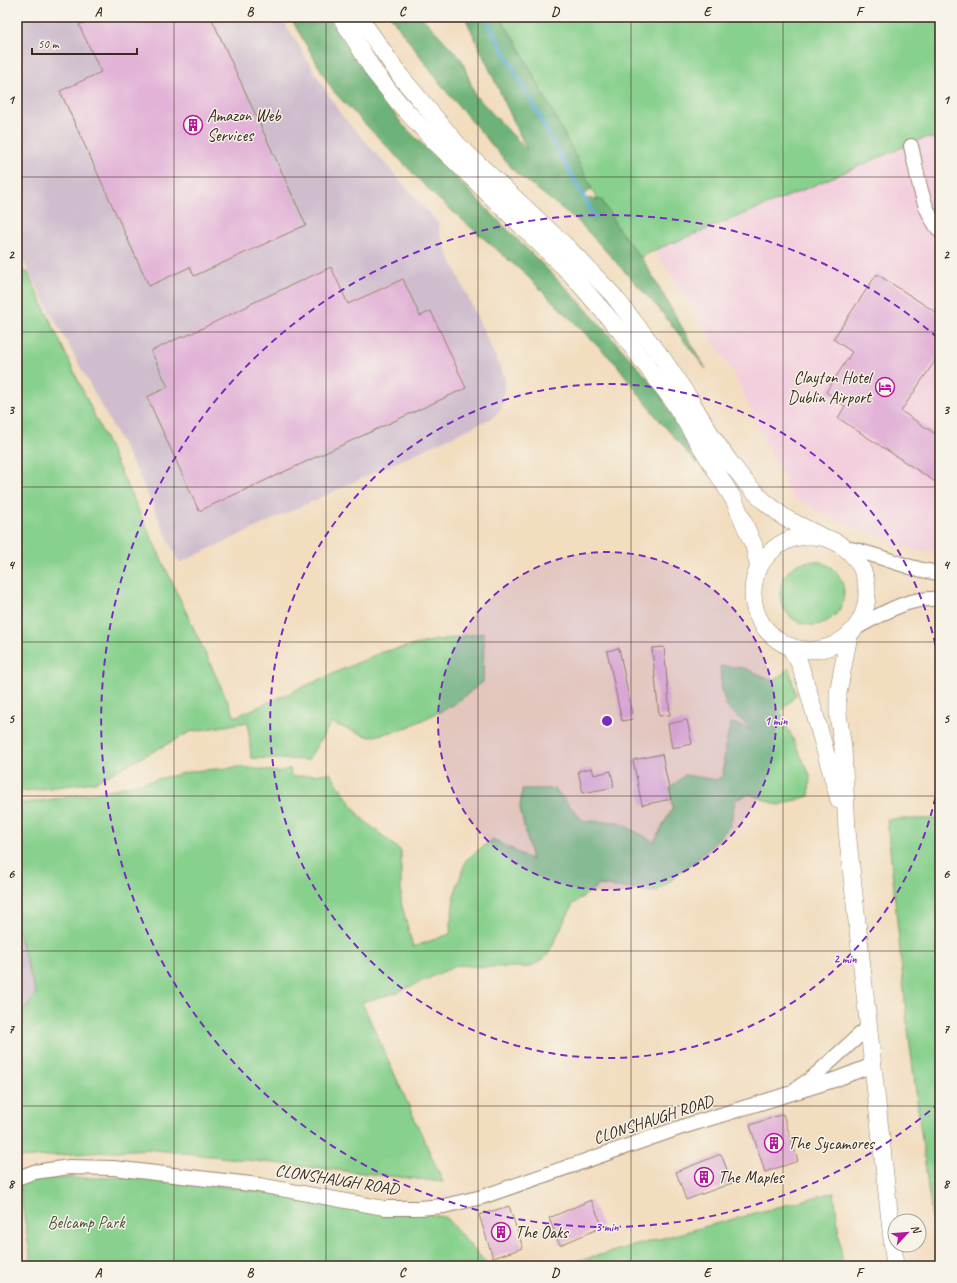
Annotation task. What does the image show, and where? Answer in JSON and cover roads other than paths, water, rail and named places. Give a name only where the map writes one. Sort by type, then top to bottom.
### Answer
[{"type":"main road","points":[[341,17],[375,73],[398,102],[436,143],[571,274],[622,332],[671,398],[734,500],[754,546],[759,569]]},
{"type":"main road","points":[[359,17],[401,77],[458,145],[570,250],[613,295],[663,359],[725,456],[747,484],[764,501],[785,518],[835,542],[844,548],[855,558],[863,571],[867,585],[867,600],[863,615],[853,632],[838,693],[838,714],[843,748],[847,831],[895,1266]]},
{"type":"main road","points":[[825,538],[814,536],[803,537],[781,544],[772,551],[759,569],[755,582],[755,606],[759,617],[772,635],[789,646],[804,650],[821,650],[836,644],[853,632]]},
{"type":"main road","points":[[789,646],[799,662],[810,697],[847,831]]},
{"type":"street","points":[[911,146],[924,200],[934,223],[940,231]]},
{"type":"street","points":[[844,548],[858,550],[927,572],[940,573]]},
{"type":"street","points":[[853,632],[888,610],[903,604],[932,598],[940,599]]},
{"type":"street","name":"CLONSHAUGH ROAD","points":[[781,1097],[811,1079],[840,1051],[865,1030],[868,1024]]},
{"type":"street","name":"CLONSHAUGH ROAD","points":[[17,1178],[34,1172],[70,1167],[113,1168],[259,1185],[384,1208],[419,1208],[449,1205],[482,1197],[675,1130],[834,1080],[872,1065]]},
{"type":"waterway","points":[[485,17],[594,216]]},
{"type":"place","name":"Amazon Web Services","points":[[193,125]]},
{"type":"place","name":"Clayton Hotel Dublin Airport","points":[[885,387]]},
{"type":"place","name":"The Sycamores","points":[[774,1143]]},
{"type":"place","name":"The Maples","points":[[704,1177]]},
{"type":"place","name":"The Oaks","points":[[501,1232]]},
{"type":"park label","name":"Belcamp Park","points":[[86,1222]]}]
